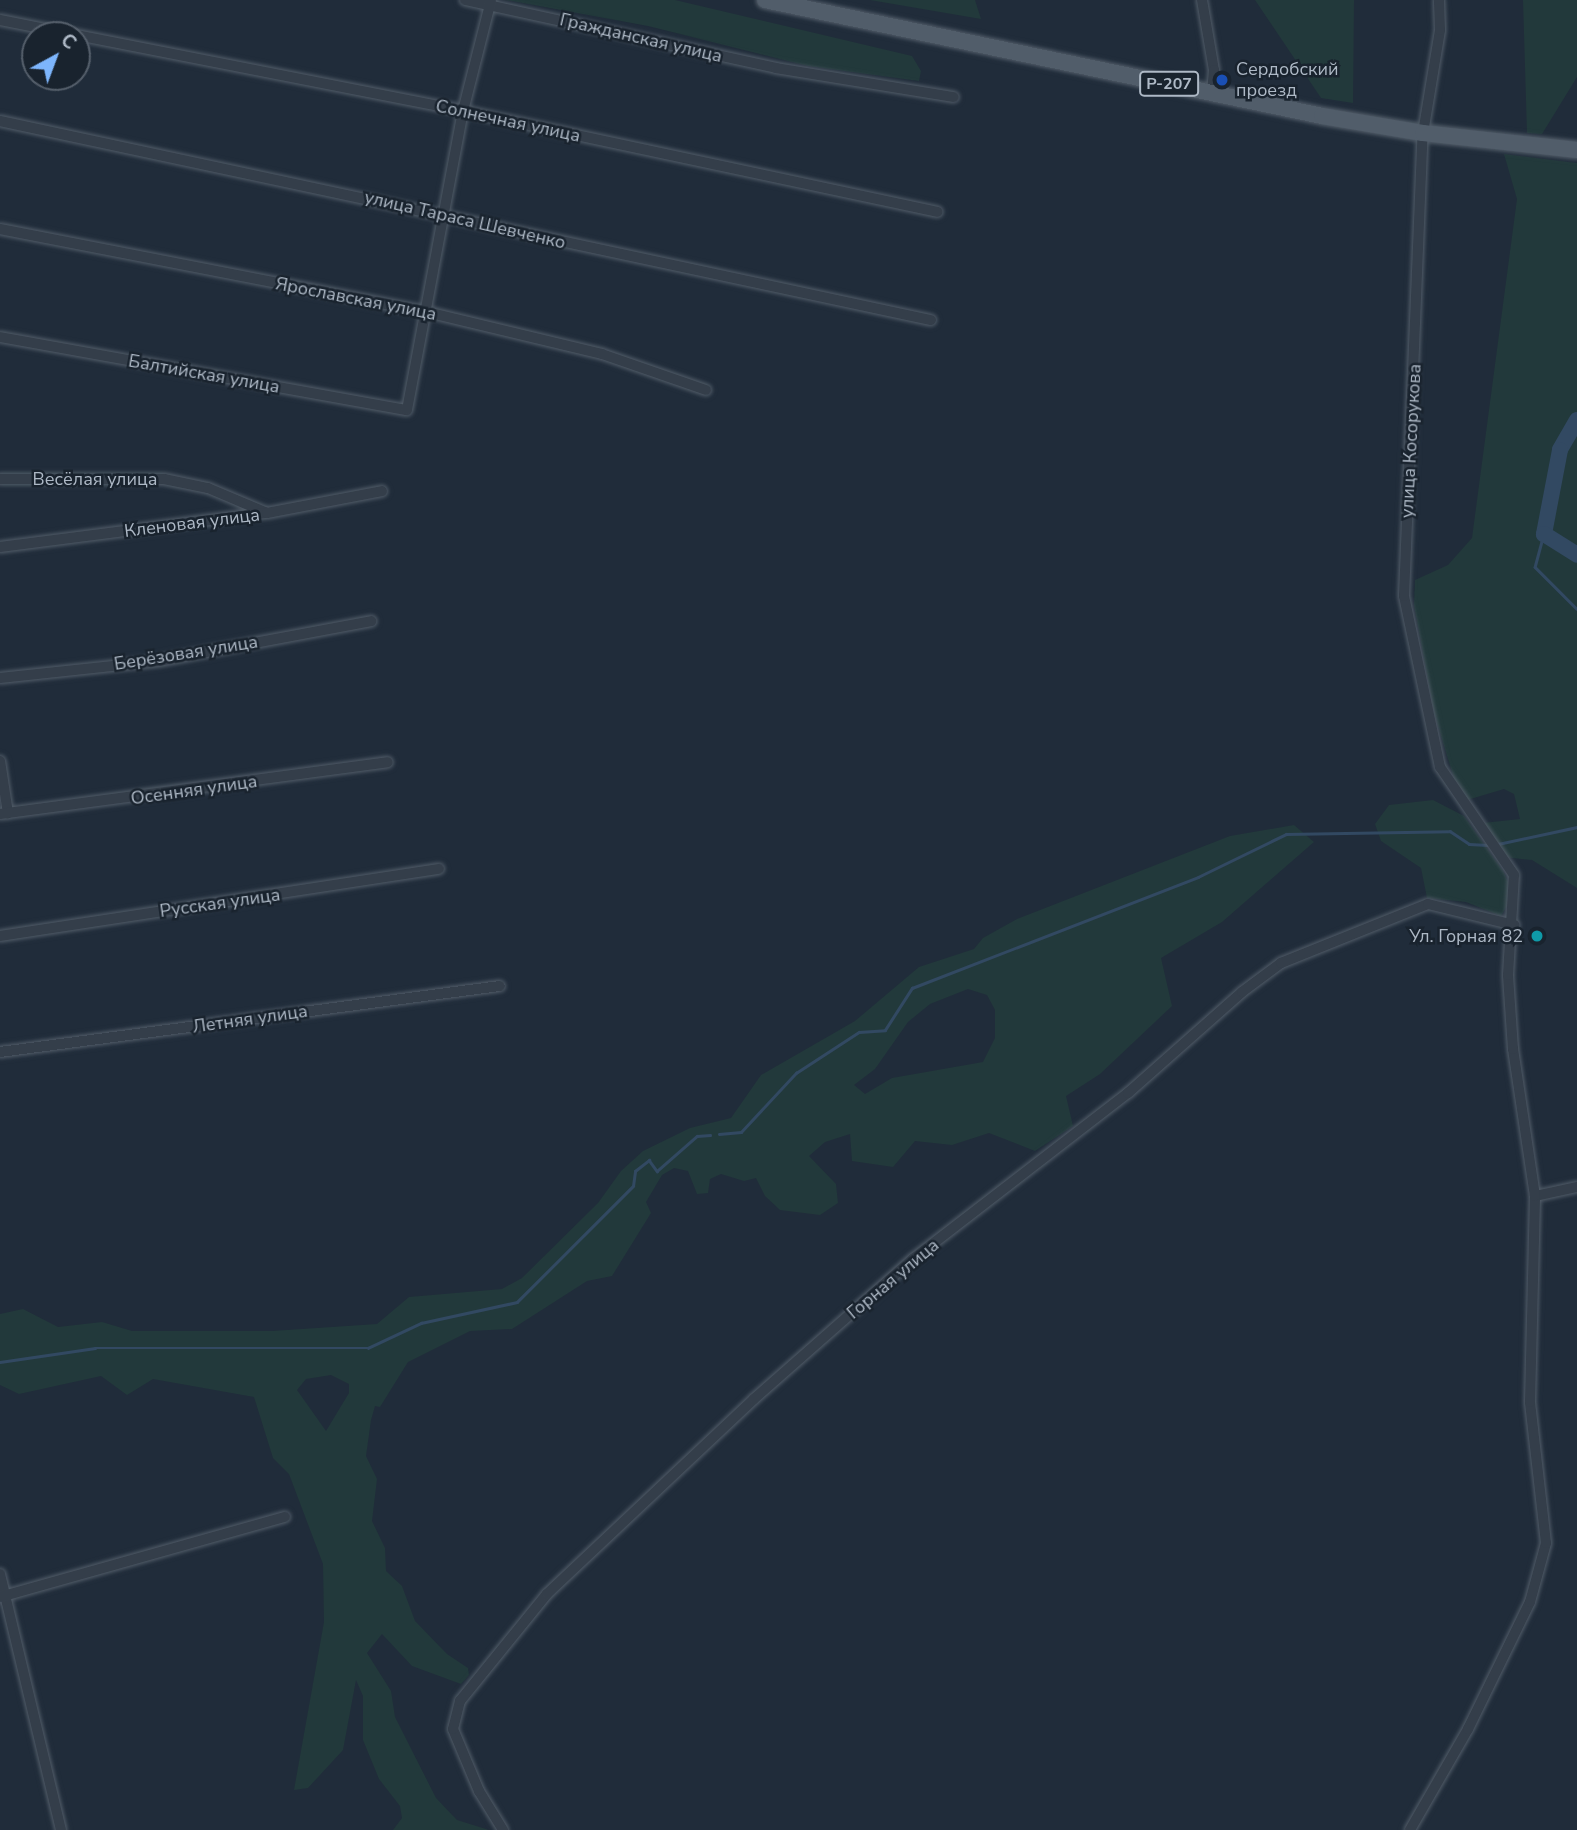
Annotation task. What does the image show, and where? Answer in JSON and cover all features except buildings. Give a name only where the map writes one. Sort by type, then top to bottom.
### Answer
[{"type":"main road","name":"Р-207","points":[[765,0],[1423,133],[1577,150]]},
{"type":"street","name":"Гражданская улица","points":[[465,0],[490,2],[776,68],[954,97]]},
{"type":"street","points":[[1202,0],[1214,70],[1212,92]]},
{"type":"street","name":"улица Косорукова","points":[[1410,1830],[1468,1729],[1530,1602],[1546,1543],[1530,1402],[1535,1196],[1513,1049],[1508,975],[1514,925],[1514,875],[1468,813],[1440,767],[1404,596],[1423,133],[1440,30],[1439,0]]},
{"type":"street","points":[[428,312],[463,111],[490,2]]},
{"type":"street","name":"Солнечная улица","points":[[0,20],[21,24]]},
{"type":"street","name":"Солнечная улица","points":[[91,38],[463,111],[937,212]]},
{"type":"street","name":"улица Тараса Шевченко","points":[[0,121],[931,320]]},
{"type":"street","name":"Ярославская улица","points":[[0,229],[428,312],[602,354],[706,390]]},
{"type":"street","name":"Балтийская улица","points":[[0,337],[407,410],[428,312]]},
{"type":"street","name":"Весёлая улица","points":[[0,479],[164,479],[208,488],[267,513]]},
{"type":"street","name":"Кленовая улица","points":[[0,547],[267,513],[382,491]]},
{"type":"street","name":"Берёзовая улица","points":[[0,678],[158,661],[371,621]]},
{"type":"street","points":[[0,761],[4,814]]},
{"type":"street","name":"Осенняя улица","points":[[4,814],[100,804],[388,762]]},
{"type":"street","name":"Русская улица","points":[[0,936],[439,869]]},
{"type":"street","name":"Горная улица","points":[[503,1830],[479,1791],[453,1729],[460,1700],[547,1594],[754,1399],[913,1259],[1128,1093],[1242,992],[1281,963],[1428,904],[1467,910],[1514,925]]},
{"type":"street","name":"Летняя улица","points":[[0,1052],[500,986]]},
{"type":"street","points":[[1535,1196],[1577,1187]]},
{"type":"street","points":[[3,1596],[285,1517]]},
{"type":"street","points":[[0,1574],[3,1596],[61,1830]]},
{"type":"green space","points":[[506,0],[675,0],[912,56],[921,71],[919,81],[808,66],[648,26]]},
{"type":"green space","points":[[870,0],[975,0],[981,19]]},
{"type":"green space","points":[[1255,0],[1354,0],[1353,103],[1321,98]]},
{"type":"green space","points":[[1523,0],[1577,0],[1577,77],[1542,134],[1527,133]]},
{"type":"green space","points":[[1504,154],[1577,163],[1577,888],[1532,860],[1503,857],[1483,823],[1520,819],[1514,794],[1504,789],[1467,800],[1456,785],[1434,713],[1414,605],[1415,580],[1448,565],[1472,538],[1517,199]]},
{"type":"green space","points":[[1433,800],[1464,816],[1503,871],[1510,886],[1509,902],[1501,916],[1466,902],[1427,898],[1421,868],[1381,841],[1375,824],[1389,805]]},
{"type":"green space","points":[[1294,825],[1314,842],[1222,922],[1161,958],[1172,1006],[1100,1074],[1066,1096],[1073,1126],[1035,1151],[989,1133],[952,1145],[915,1141],[893,1167],[852,1161],[850,1134],[825,1142],[809,1156],[836,1184],[838,1203],[820,1215],[780,1210],[765,1196],[756,1178],[744,1181],[721,1174],[710,1179],[708,1193],[697,1194],[688,1171],[674,1168],[662,1175],[646,1202],[651,1213],[612,1276],[587,1281],[512,1329],[470,1331],[408,1362],[380,1407],[375,1406],[366,1456],[377,1479],[372,1521],[385,1548],[386,1571],[402,1586],[415,1621],[447,1654],[468,1668],[469,1675],[461,1684],[412,1666],[382,1634],[367,1653],[391,1691],[395,1717],[436,1798],[457,1820],[489,1830],[393,1830],[402,1818],[400,1806],[379,1779],[363,1740],[363,1696],[356,1680],[343,1750],[308,1788],[294,1790],[324,1622],[323,1564],[289,1474],[273,1458],[254,1397],[153,1379],[127,1395],[101,1376],[19,1394],[0,1385],[0,1314],[23,1309],[58,1327],[102,1322],[132,1331],[272,1331],[377,1324],[409,1297],[502,1289],[522,1278],[598,1203],[621,1171],[643,1151],[690,1128],[731,1118],[761,1075],[855,1021],[919,967],[974,949],[983,938],[1017,919],[1230,836]],"holes":[[[968,989],[987,995],[995,1010],[995,1038],[983,1062],[892,1078],[865,1094],[854,1085],[875,1069],[908,1022],[930,1004]],[[331,1375],[349,1384],[349,1393],[326,1431],[297,1390],[306,1379]]]},
{"type":"waterway","points":[[1577,420],[1560,450],[1544,534],[1577,555]]},
{"type":"waterway","points":[[1544,534],[1535,567],[1577,609]]},
{"type":"waterway","points":[[1498,844],[1577,827]]},
{"type":"waterway","points":[[719,1134],[741,1132],[796,1073],[859,1032],[885,1030],[912,988],[1198,877],[1286,834],[1450,831],[1469,844],[1488,845]]},
{"type":"waterway","points":[[0,1362],[95,1348],[368,1348],[421,1323],[517,1302],[633,1186],[635,1171],[649,1160],[657,1171],[697,1136],[710,1135]]},
{"type":"place","name":"Сердобский проезд","points":[[1222,80]]},
{"type":"place","name":"Ул. Горная 82","points":[[1537,936]]}]
